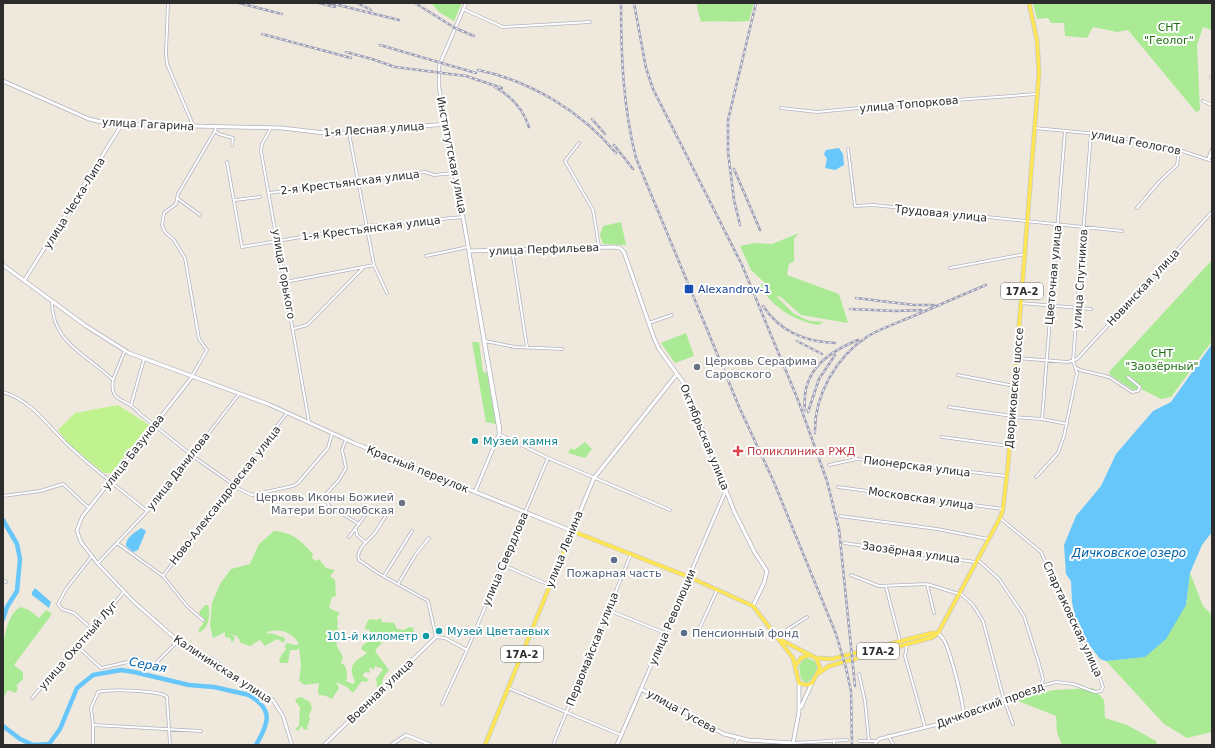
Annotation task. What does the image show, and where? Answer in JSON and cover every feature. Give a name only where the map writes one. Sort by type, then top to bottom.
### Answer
[{"type":"main road","name":"Двориковское шоссе","points":[[938,633],[989,540],[1003,509],[1012,416],[1037,94],[1038,48],[1029,3]]},
{"type":"main road","name":"улица Гагарина","points":[[3,81],[89,119],[122,124],[193,126],[216,129],[230,127]]},
{"type":"main road","name":"1-я Лесная улица","points":[[230,127],[271,128],[318,133],[349,133],[446,124]]},
{"type":"main road","name":"Институтская улица","points":[[446,124],[464,216],[469,251]]},
{"type":"main road","name":"улица Перфильева","points":[[469,251],[620,248]]},
{"type":"main road","name":"Октябрьская улица","points":[[620,248],[624,252],[659,349],[685,385],[726,490],[752,546],[767,571],[764,583],[754,606]]},
{"type":"main road","name":"Красный переулок","points":[[3,264],[86,326],[125,350],[144,359],[287,413],[346,440],[525,513],[688,577],[754,606]]},
{"type":"main road","name":"улица Ленина","points":[[486,745],[594,478],[677,374]]},
{"type":"main road","points":[[754,606],[788,651],[796,666],[799,683],[799,712],[793,743]]},
{"type":"main road","name":"17А-2","points":[[809,655],[816,658],[832,659],[932,633],[938,633]]},
{"type":"main road","name":"17А-2","points":[[812,683],[819,673],[829,666],[933,637],[938,633]]},
{"type":"main road","points":[[778,638],[809,655]]},
{"type":"main road","points":[[796,666],[801,658],[809,655]]},
{"type":"main road","points":[[816,658],[820,668],[819,673]]},
{"type":"main road","points":[[799,683],[807,685],[812,683]]},
{"type":"main road","points":[[799,712],[812,683]]},
{"type":"main road","name":"улица Революции","points":[[617,745],[642,689]]},
{"type":"main road","name":"улица Гусева","points":[[642,689],[716,731],[738,738],[793,743]]},
{"type":"street","points":[[168,3],[167,64],[193,126]]},
{"type":"street","name":"Институтская улица","points":[[446,124],[438,73],[442,59],[466,3]]},
{"type":"street","points":[[463,9],[503,27],[590,22]]},
{"type":"street","name":"улица Топоркова","points":[[781,108],[817,112],[1037,94]]},
{"type":"street","points":[[1203,101],[1212,105]]},
{"type":"street","name":"улица Ческа-Липа","points":[[24,281],[122,124]]},
{"type":"street","name":"улица Горького","points":[[271,128],[261,148],[294,329],[308,423]]},
{"type":"street","name":"улица Геологов","points":[[1035,128],[1108,135],[1180,150],[1212,161]]},
{"type":"street","points":[[192,377],[207,350],[199,339],[185,258],[174,240],[164,230],[162,219],[164,213],[173,207],[216,129],[219,134],[233,138],[232,145]]},
{"type":"street","name":"Цветочная улица","points":[[1042,419],[1065,131]]},
{"type":"street","points":[[349,133],[366,226],[372,245],[374,265],[387,293]]},
{"type":"street","name":"улица Спутников","points":[[1073,361],[1075,357],[1077,307],[1091,133]]},
{"type":"street","points":[[579,143],[565,161],[593,210],[599,248]]},
{"type":"street","name":"Трудовая улица","points":[[848,149],[855,206],[867,205],[952,215],[1084,226],[1122,231]]},
{"type":"street","points":[[1208,159],[1212,149]]},
{"type":"street","points":[[1137,208],[1159,182],[1177,165],[1180,150]]},
{"type":"street","points":[[1208,159],[1212,155]]},
{"type":"street","points":[[228,162],[235,200],[260,197]]},
{"type":"street","name":"2-я Крестьянская улица","points":[[269,193],[425,172],[434,175],[455,173]]},
{"type":"street","points":[[177,198],[200,215]]},
{"type":"street","name":"1-я Крестьянская улица","points":[[235,200],[242,246],[366,226],[464,216]]},
{"type":"street","name":"Новинская улица","points":[[1073,361],[1083,354],[1108,323],[1212,212]]},
{"type":"street","points":[[426,256],[468,246]]},
{"type":"street","points":[[512,250],[526,347]]},
{"type":"street","name":"Институтская улица","points":[[469,251],[500,428],[499,434],[475,492]]},
{"type":"street","points":[[950,268],[1025,254]]},
{"type":"street","points":[[285,282],[374,265]]},
{"type":"street","points":[[294,329],[307,324],[312,320],[363,268]]},
{"type":"street","points":[[52,301],[52,307],[58,327],[69,344],[113,380]]},
{"type":"street","points":[[1021,303],[1091,309]]},
{"type":"street","points":[[649,323],[672,315]]},
{"type":"street","points":[[484,341],[515,347],[562,349]]},
{"type":"street","points":[[125,350],[113,380],[111,390],[114,396],[131,405],[154,425],[233,485],[252,495],[294,486],[298,483],[328,448],[332,434]]},
{"type":"street","points":[[1016,358],[1068,362],[1073,361],[1076,367],[1077,373],[1067,424],[1058,453],[1036,477]]},
{"type":"street","points":[[131,405],[144,359]]},
{"type":"street","points":[[1076,367],[1080,370],[1109,376],[1132,392],[1138,391],[1140,387],[1128,377]]},
{"type":"street","points":[[958,375],[1014,386]]},
{"type":"street","name":"улица Базунова","points":[[77,530],[82,517],[192,377]]},
{"type":"street","points":[[3,392],[18,398],[32,407],[66,443],[147,511]]},
{"type":"street","name":"улица Данилова","points":[[98,564],[153,505],[239,394]]},
{"type":"street","points":[[948,407],[1042,419],[1067,424]]},
{"type":"street","name":"Ново-Александровская улица","points":[[163,576],[287,413]]},
{"type":"street","points":[[499,434],[548,458],[670,510]]},
{"type":"street","points":[[942,437],[1009,446]]},
{"type":"street","points":[[346,440],[342,450],[346,468],[339,480],[327,493],[325,500],[326,503],[334,510],[359,524]]},
{"type":"street","name":"улица Свердлова","points":[[442,704],[467,650],[548,458]]},
{"type":"street","name":"Пионерская улица","points":[[829,465],[857,459],[1006,476]]},
{"type":"street","points":[[3,496],[40,491],[63,484],[90,508]]},
{"type":"street","name":"Московская улица","points":[[838,487],[1003,509]]},
{"type":"street","name":"улица Революции","points":[[642,689],[726,490]]},
{"type":"street","points":[[349,537],[367,513]]},
{"type":"street","points":[[840,516],[936,529],[989,540]]},
{"type":"street","points":[[385,517],[374,534],[365,542],[358,554],[359,560],[428,601],[436,637],[445,638],[467,650]]},
{"type":"street","name":"Спартаковская улица","points":[[1000,518],[1041,552],[1073,624],[1097,669],[1102,682],[1101,691]]},
{"type":"street","points":[[356,528],[358,535],[365,542]]},
{"type":"street","name":"Калининская улица","points":[[77,530],[82,542],[98,564],[124,592],[178,641],[214,660],[241,680],[273,700],[283,716],[292,745]]},
{"type":"street","points":[[384,576],[412,531]]},
{"type":"street","points":[[398,584],[416,554],[429,538]]},
{"type":"street","points":[[117,543],[163,576],[187,606],[202,620]]},
{"type":"street","name":"Заозёрная улица","points":[[844,543],[977,561]]},
{"type":"street","name":"Первомайская улица","points":[[553,745],[631,554]]},
{"type":"street","points":[[92,556],[66,589],[58,604],[62,609],[74,613],[92,629]]},
{"type":"street","points":[[977,561],[999,579],[1024,616],[1040,666],[1043,679],[1041,686]]},
{"type":"street","points":[[503,565],[550,585]]},
{"type":"street","points":[[851,575],[874,585],[886,586],[927,584],[959,594],[972,605],[983,621],[1004,700],[1013,724]]},
{"type":"street","points":[[927,584],[934,613]]},
{"type":"street","points":[[886,586],[900,641]]},
{"type":"street","points":[[697,634],[717,589]]},
{"type":"street","name":"улица Охотный Луг","points":[[32,698],[124,592]]},
{"type":"street","points":[[608,610],[665,633]]},
{"type":"street","points":[[778,638],[807,618]]},
{"type":"street","points":[[938,633],[944,640],[949,655],[963,713]]},
{"type":"street","name":"Военная улица","points":[[324,745],[436,637]]},
{"type":"street","points":[[77,646],[98,667],[104,667],[128,662],[155,664],[178,641]]},
{"type":"street","points":[[907,644],[905,656],[925,728]]},
{"type":"street","points":[[859,674],[864,696],[869,741]]},
{"type":"street","name":"Дичковский проезд","points":[[876,741],[888,736],[955,720],[963,713],[1041,686],[1067,682],[1095,692],[1101,691]]},
{"type":"street","points":[[508,688],[622,735]]},
{"type":"street","points":[[93,745],[91,708],[98,692],[101,691],[161,693],[167,697],[170,745]]},
{"type":"street","points":[[93,725],[202,731]]},
{"type":"street","points":[[391,745],[406,735],[431,745]]},
{"type":"street","points":[[888,736],[894,745]]},
{"type":"street","points":[[734,745],[738,738]]},
{"type":"street","points":[[834,740],[834,745]]},
{"type":"street","points":[[793,743],[803,744],[847,740]]},
{"type":"street","points":[[859,741],[876,741],[874,745]]},
{"type":"green space","points":[[431,3],[462,3],[454,21],[439,12]]},
{"type":"green space","points":[[698,3],[754,3],[749,21],[701,22],[697,7]]},
{"type":"green space","name":"СНТ \"Геолог\"","points":[[1033,3],[1212,3],[1212,30],[1203,27],[1197,45],[1200,110],[1196,112],[1128,30],[1117,32],[1093,27],[1087,38],[1065,36],[1064,23],[1051,23],[1048,18],[1037,19]]},
{"type":"green space","points":[[621,222],[626,245],[603,244],[600,235],[603,226]]},
{"type":"green space","points":[[799,233],[794,239],[794,261],[789,264],[787,275],[839,294],[848,323],[801,315],[781,297],[776,296],[794,314],[810,321],[824,322],[818,325],[801,320],[780,309],[762,290],[759,289],[760,285],[765,283],[751,270],[740,246],[755,243],[772,244]]},
{"type":"green space","name":"СНТ \"Заозёрный\"","points":[[1212,260],[1212,341],[1171,397],[1161,399],[1141,389],[1133,390],[1110,375],[1109,372]]},
{"type":"green space","points":[[686,333],[694,356],[675,363],[661,343]]},
{"type":"green space","points":[[472,342],[479,342],[483,372],[487,373],[496,424],[486,422]]},
{"type":"green space","points":[[118,405],[149,425],[111,473],[104,473],[69,445],[58,430],[75,413]]},
{"type":"green space","points":[[585,442],[592,449],[585,458],[568,453],[571,448],[574,450]]},
{"type":"green space","points":[[274,531],[292,535],[305,545],[313,554],[312,558],[316,561],[319,559],[326,568],[335,570],[330,576],[335,580],[336,596],[332,597],[329,608],[340,613],[337,617],[337,626],[341,638],[336,644],[343,657],[341,663],[346,669],[346,681],[353,684],[355,682],[352,667],[356,661],[367,653],[361,649],[363,645],[370,640],[368,636],[370,630],[365,629],[369,619],[377,620],[380,618],[382,619],[381,622],[394,623],[397,629],[404,630],[409,627],[414,628],[413,630],[417,636],[420,636],[418,641],[415,639],[410,641],[407,640],[407,635],[401,636],[394,631],[377,648],[375,651],[389,670],[383,678],[382,687],[378,691],[376,679],[383,669],[375,666],[374,669],[369,668],[370,673],[366,672],[363,674],[363,676],[369,680],[366,682],[362,681],[353,693],[347,687],[336,682],[339,688],[332,699],[319,695],[319,683],[304,685],[299,681],[301,665],[299,648],[297,650],[290,650],[288,663],[280,663],[279,661],[282,654],[286,650],[285,646],[287,643],[295,645],[299,644],[293,636],[285,632],[276,630],[267,632],[268,634],[271,633],[285,638],[284,643],[277,639],[265,646],[260,640],[250,646],[241,643],[237,636],[230,634],[235,637],[232,643],[230,638],[225,637],[225,632],[213,638],[210,625],[212,603],[220,584],[231,569],[250,564],[259,544]]},
{"type":"green space","points":[[1190,573],[1203,606],[1212,615],[1212,732],[1187,738],[1164,724],[1106,661],[1145,657],[1186,605]]},
{"type":"green space","points":[[205,605],[208,605],[209,616],[205,628],[200,632],[198,631],[205,620],[199,612]]},
{"type":"green space","points":[[21,607],[29,610],[39,618],[46,610],[52,614],[14,665],[23,672],[23,679],[16,686],[18,688],[16,693],[8,690],[4,696],[2,662],[5,634],[14,612]]},
{"type":"green space","points":[[807,658],[816,662],[818,668],[813,678],[806,683],[801,679],[799,666],[803,659]]},
{"type":"green space","points":[[1093,688],[1104,700],[1105,718],[1127,725],[1156,741],[1157,745],[1062,745],[1057,733],[1056,716],[1013,699],[1054,690]]},
{"type":"green space","points":[[301,697],[310,702],[312,709],[309,715],[310,720],[307,726],[308,729],[305,730],[301,726],[298,731],[295,729],[299,726],[300,707],[295,701],[297,698]]},
{"type":"water","points":[[839,148],[843,154],[844,165],[835,170],[825,168],[827,159],[824,154],[826,150]]},
{"type":"water","name":"Дичковское озеро","points":[[1212,344],[1212,532],[1202,545],[1190,573],[1186,605],[1166,639],[1145,657],[1106,661],[1100,659],[1084,638],[1076,621],[1072,602],[1071,581],[1066,574],[1064,545],[1076,516],[1101,486],[1116,454],[1153,411],[1171,402]]},
{"type":"water","points":[[141,528],[146,531],[138,550],[133,552],[126,546],[127,540]]},
{"type":"water","points":[[35,588],[51,602],[49,608],[32,595]]},
{"type":"waterway","name":"Серая","points":[[3,520],[17,544],[20,559],[17,591],[7,607],[3,619]]},
{"type":"waterway","name":"Серая","points":[[3,726],[20,739],[33,745],[49,744],[60,729],[77,688],[93,675],[121,670],[189,685],[214,687],[249,695],[262,706],[267,717],[264,730],[256,745]]},
{"type":"railway","points":[[239,3],[282,14]]},
{"type":"railway","points":[[319,3],[335,7]]},
{"type":"railway","points":[[330,3],[399,20]]},
{"type":"railway","points":[[357,3],[371,10]]},
{"type":"railway","points":[[415,3],[455,28],[474,36]]},
{"type":"railway","points":[[621,3],[624,81],[628,120],[636,158],[740,409],[773,480],[836,634],[851,691],[852,745]]},
{"type":"railway","points":[[634,3],[646,68],[653,89],[742,265],[798,400],[827,481],[839,529],[855,686]]},
{"type":"railway","points":[[740,225],[734,200],[728,152],[728,120],[756,3]]},
{"type":"railway","points":[[262,34],[351,58]]},
{"type":"railway","points":[[380,45],[476,73]]},
{"type":"railway","points":[[346,52],[395,67],[466,76],[502,88]]},
{"type":"railway","points":[[478,70],[517,82],[554,100],[588,124],[616,153]]},
{"type":"railway","points":[[495,87],[516,103],[529,127]]},
{"type":"railway","points":[[592,119],[605,134]]},
{"type":"railway","points":[[614,145],[633,169]]},
{"type":"railway","points":[[734,169],[760,230]]},
{"type":"railway","points":[[815,433],[818,405],[829,378],[837,366],[856,345],[868,336],[880,330],[986,285]]},
{"type":"railway","points":[[856,298],[914,305],[934,305]]},
{"type":"railway","points":[[763,306],[777,323],[794,334],[813,340],[835,343]]},
{"type":"railway","points":[[850,309],[896,311],[921,310]]},
{"type":"railway","points":[[805,410],[807,385],[818,366],[836,351],[858,340]]},
{"type":"railway","points":[[797,341],[822,354]]},
{"type":"railway","points":[[808,412],[819,379],[835,355]]},
{"type":"place","name":"Alexandrov-1","points":[[689,289]]},
{"type":"place","name":"Церковь Серафима Саровского","points":[[697,367]]},
{"type":"place","name":"Музей камня","points":[[475,441]]},
{"type":"place","name":"Поликлиника РЖД","points":[[738,451]]},
{"type":"place","name":"Церковь Иконы Божией Матери Боголюбская","points":[[402,503]]},
{"type":"place","name":"Пожарная часть","points":[[614,560]]},
{"type":"place","name":"Музей Цветаевых","points":[[439,631]]},
{"type":"place","name":"Пенсионный фонд","points":[[684,633]]},
{"type":"place","name":"101-й километр","points":[[426,636]]}]
